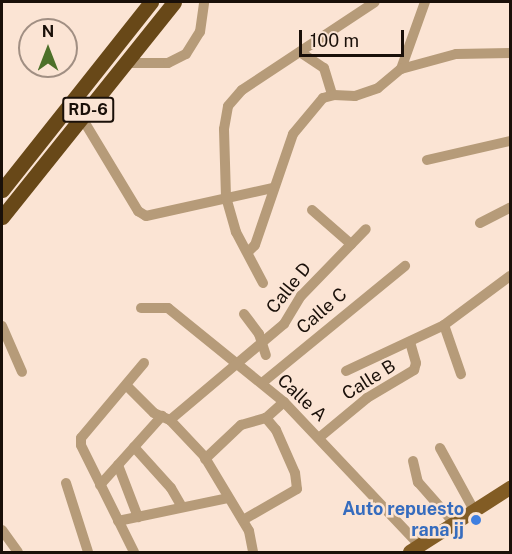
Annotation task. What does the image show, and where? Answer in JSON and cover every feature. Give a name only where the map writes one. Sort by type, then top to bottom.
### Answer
[{"type":"highway","name":"RD-6","points":[[2,190],[151,2]]},
{"type":"highway","name":"RD-6","points":[[2,217],[174,2]]},
{"type":"main road","points":[[415,549],[510,488]]},
{"type":"street","points":[[126,63],[170,62],[186,54],[200,32],[204,2]]},
{"type":"street","points":[[263,283],[249,251],[236,232],[226,197],[224,129],[228,106],[242,90],[375,2]]},
{"type":"street","points":[[401,69],[425,2]]},
{"type":"street","points":[[300,52],[324,68],[332,95]]},
{"type":"street","points":[[249,251],[255,245],[272,188],[293,132],[323,99],[332,95],[355,96],[378,88],[401,69],[456,54],[510,53]]},
{"type":"street","points":[[82,118],[143,215],[156,217],[226,197],[272,188]]},
{"type":"street","points":[[427,160],[510,141]]},
{"type":"street","points":[[480,223],[510,208]]},
{"type":"street","points":[[312,210],[351,244]]},
{"type":"street","name":"Calle D","points":[[100,485],[134,447],[166,418],[237,365],[260,341],[288,320],[301,296],[366,229]]},
{"type":"street","name":"Calle C","points":[[262,383],[405,266]]},
{"type":"street","points":[[346,371],[444,325],[510,276]]},
{"type":"street","name":"Calle A","points":[[141,308],[168,308],[284,402],[320,437],[415,549]]},
{"type":"street","points":[[244,314],[266,355]]},
{"type":"street","points":[[444,325],[461,374]]},
{"type":"street","points":[[2,326],[22,372]]},
{"type":"street","name":"Calle B","points":[[320,437],[368,398],[414,370],[416,362],[410,342]]},
{"type":"street","points":[[134,552],[81,445],[84,433],[144,363]]},
{"type":"street","points":[[126,386],[166,418],[205,459],[243,520],[254,552]]},
{"type":"street","points":[[205,459],[240,425],[266,418],[284,402]]},
{"type":"street","points":[[243,520],[297,489],[295,473],[276,429],[266,418]]},
{"type":"street","points":[[134,447],[171,488],[182,507]]},
{"type":"street","points":[[440,448],[474,510]]},
{"type":"street","points":[[413,461],[418,482],[454,523]]},
{"type":"street","points":[[118,465],[138,517]]},
{"type":"street","points":[[66,483],[88,552]]},
{"type":"street","points":[[118,521],[228,498]]},
{"type":"street","points":[[2,530],[18,552]]},
{"type":"place","name":"Auto repuesto rana jj","points":[[476,520]]}]
